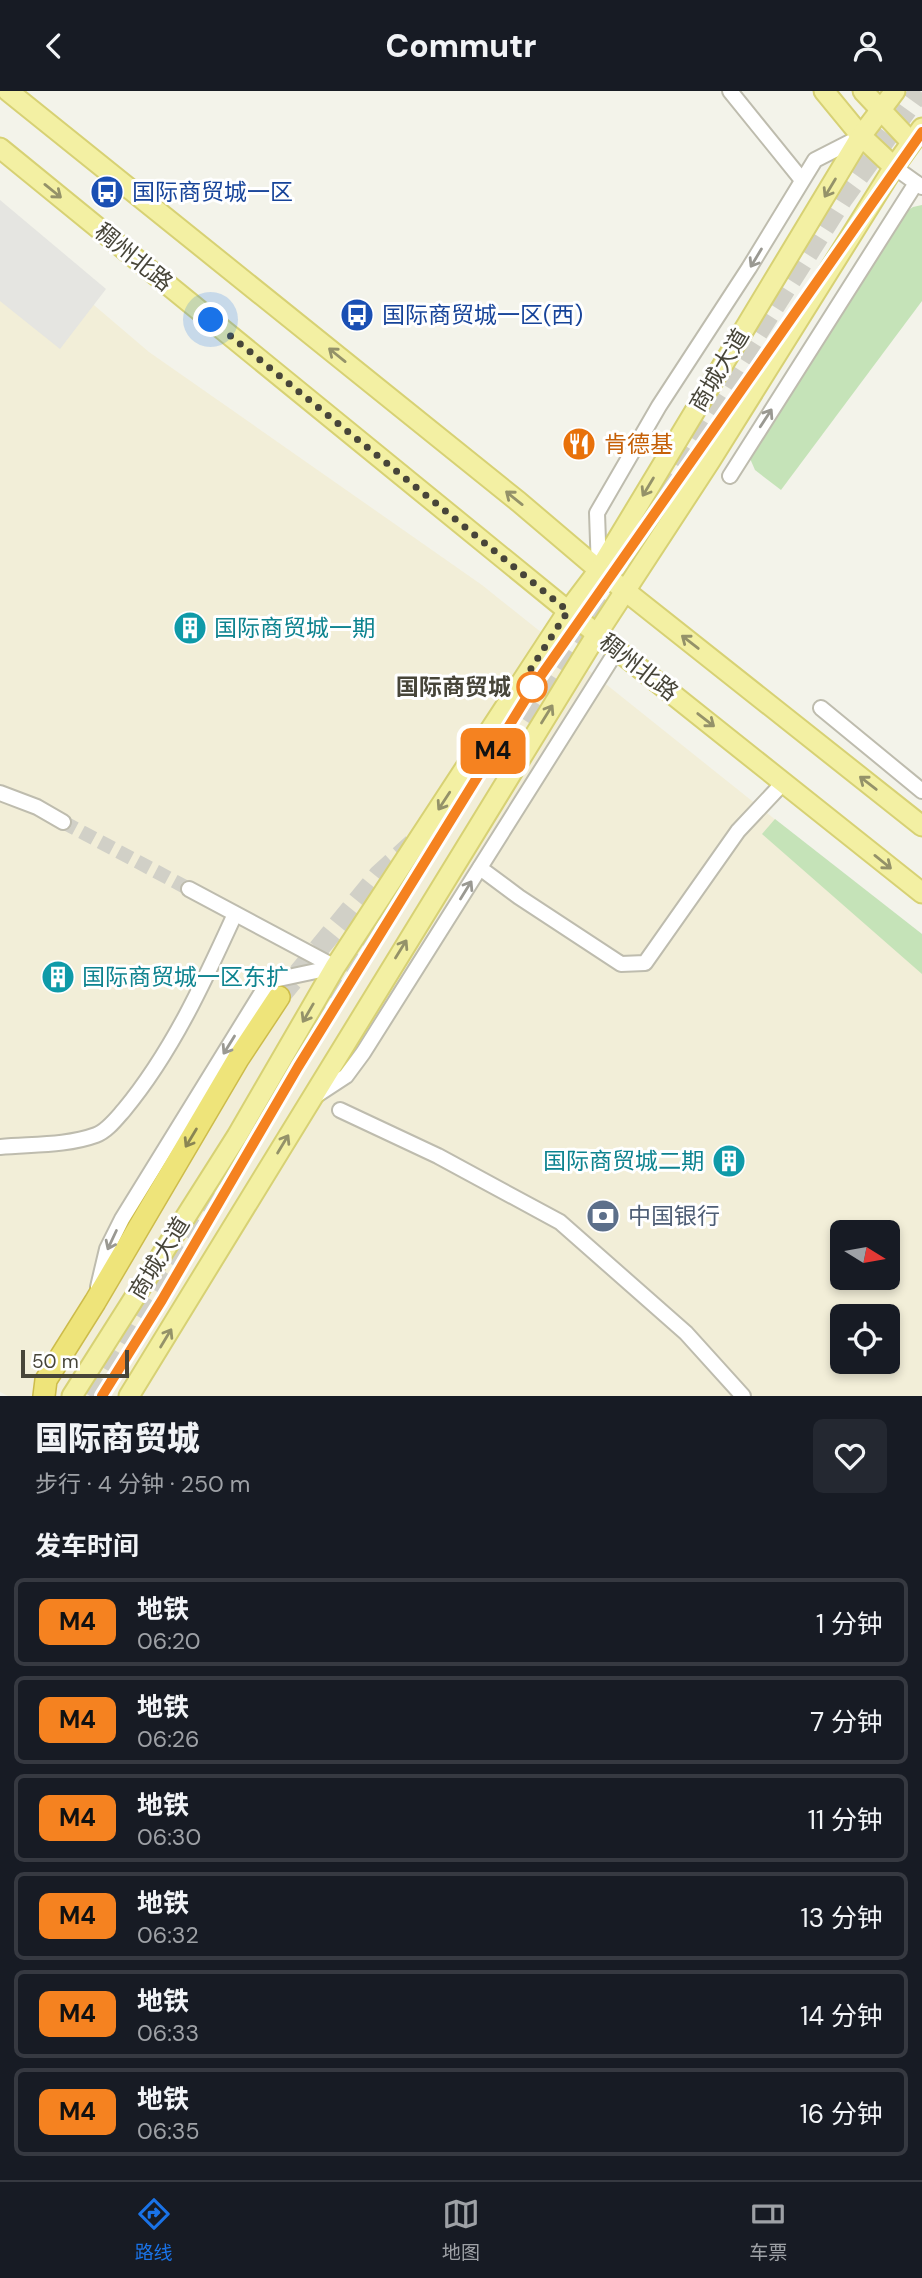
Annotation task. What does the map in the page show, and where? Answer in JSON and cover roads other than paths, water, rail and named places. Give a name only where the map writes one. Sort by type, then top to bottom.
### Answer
[{"type":"highway","points":[[44,1396],[46,1380],[238,1059],[279,997]]},
{"type":"main road","points":[[8,91],[498,484],[598,570],[922,825]]},
{"type":"main road","points":[[824,91],[862,136],[894,167]]},
{"type":"main road","points":[[863,91],[880,111],[916,135]]},
{"type":"main road","name":"商城大道","points":[[72,1396],[237,1136],[335,967],[568,611],[598,570],[862,136],[895,91]]},
{"type":"main road","name":"商城大道","points":[[129,1396],[597,634],[916,135]]},
{"type":"main road","name":"稠州北路","points":[[0,148],[568,611],[922,893]]},
{"type":"street","points":[[730,91],[802,180]]},
{"type":"street","points":[[598,570],[597,513],[659,406],[816,160],[862,136]]},
{"type":"street","points":[[730,476],[919,185],[894,167]]},
{"type":"street","points":[[310,1099],[346,1076],[363,1053],[617,650]]},
{"type":"street","points":[[821,708],[922,790]]},
{"type":"street","points":[[480,868],[621,964],[645,963],[738,831],[784,782]]},
{"type":"street","points":[[0,793],[37,807],[63,822]]},
{"type":"street","points":[[189,889],[335,967]]},
{"type":"street","points":[[0,1147],[66,1142],[99,1135],[114,1122],[147,1082],[204,982],[235,914]]},
{"type":"street","points":[[95,1302],[107,1249],[122,1219],[262,992],[274,980],[335,967]]},
{"type":"street","points":[[340,1110],[438,1156],[560,1222],[687,1333],[743,1396]]},
{"type":"tunnel","points":[[658,490],[843,198],[920,91]]},
{"type":"tunnel","points":[[489,771],[675,480]]},
{"type":"tunnel","points":[[90,1396],[147,1298],[489,748]]},
{"type":"tunnel","points":[[63,822],[189,889]]},
{"type":"tunnel","points":[[279,997],[379,875],[413,844]]},
{"type":"metro line","name":"M4","points":[[102,1396],[162,1300],[298,1067],[533,687],[922,132]]},
{"type":"place","name":"国际商贸城一区","points":[[107,192]]},
{"type":"place","name":"国际商贸城一区(西)","points":[[357,315]]},
{"type":"place","name":"肯德基","points":[[579,444]]},
{"type":"place","name":"国际商贸城一期","points":[[190,628]]},
{"type":"place","name":"国际商贸城","points":[[532,687]]},
{"type":"place","name":"国际商贸城一区东扩","points":[[58,977]]},
{"type":"place","name":"国际商贸城二期","points":[[729,1161]]},
{"type":"place","name":"中国银行","points":[[603,1216]]}]
